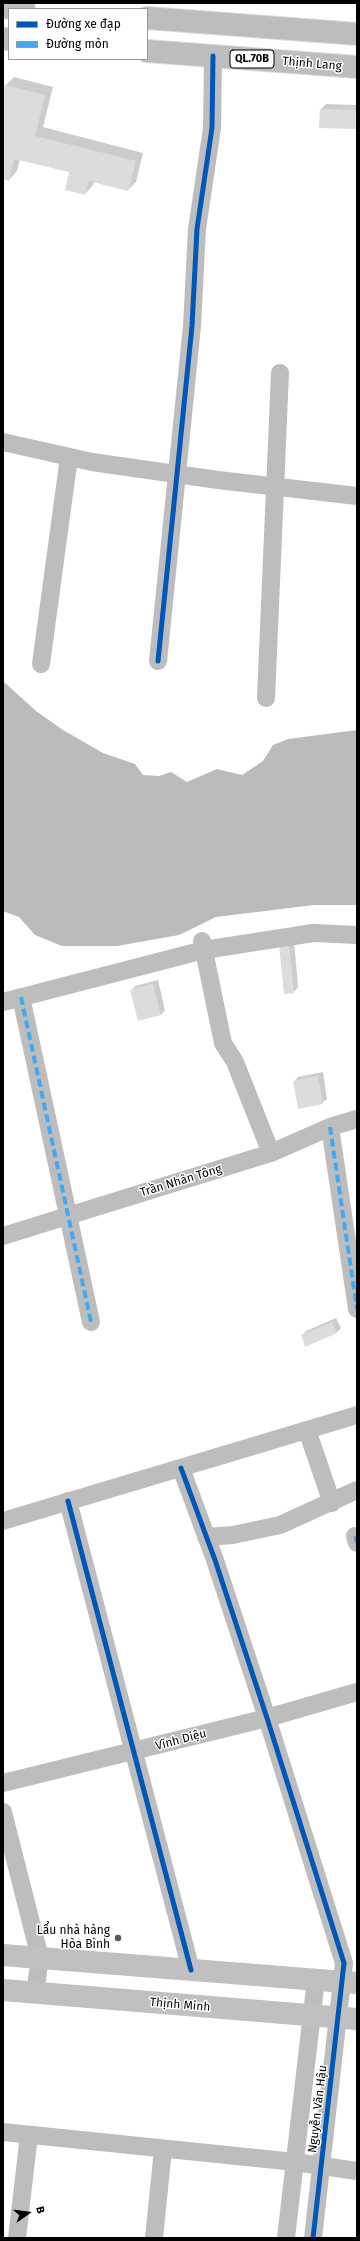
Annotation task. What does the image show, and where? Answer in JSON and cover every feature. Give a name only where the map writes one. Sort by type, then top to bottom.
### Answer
[{"type":"main road","points":[[148,18],[357,34]]},
{"type":"main road","name":"Thịnh Lang","points":[[148,50],[357,67]]},
{"type":"main road","points":[[3,1955],[350,1982]]},
{"type":"main road","name":"Thịnh Minh","points":[[3,1990],[348,2018]]},
{"type":"street","points":[[158,661],[179,474],[192,326],[197,229],[212,128],[213,56]]},
{"type":"street","points":[[266,698],[280,372]]},
{"type":"street","points":[[3,442],[69,457],[179,474],[357,496]]},
{"type":"street","points":[[41,664],[69,457]]},
{"type":"street","points":[[3,1002],[203,946],[314,933],[357,936]]},
{"type":"street","points":[[203,946],[223,1043],[235,1062],[271,1152]]},
{"type":"street","points":[[21,997],[91,1322]]},
{"type":"street","name":"Trần Nhân Tông","points":[[3,1236],[271,1152],[330,1127],[357,1119]]},
{"type":"street","points":[[330,1127],[357,1309]]},
{"type":"street","points":[[3,1521],[357,1415]]},
{"type":"street","points":[[307,1430],[332,1503]]},
{"type":"street","name":"Nguyễn Văn Hậu","points":[[181,1468],[268,1718],[350,1982],[348,2018],[322,2167],[313,2238]]},
{"type":"street","points":[[206,1537],[233,1535],[280,1525],[332,1503],[357,1490]]},
{"type":"street","points":[[68,1501],[191,1970]]},
{"type":"street","name":"Vĩnh Diệu","points":[[3,1782],[133,1752],[268,1718],[357,1692]]},
{"type":"street","points":[[3,1812],[40,1958],[35,1993]]},
{"type":"street","name":"Nguyễn Văn Hậu","points":[[286,2238],[316,1979]]},
{"type":"street","points":[[3,2132],[295,2162],[357,2171]]},
{"type":"street","points":[[17,2238],[29,2135]]},
{"type":"street","points":[[154,2238],[163,2149]]},
{"type":"shaded area","points":[[3,681],[36,711],[63,730],[103,753],[135,764],[143,775],[159,776],[171,772],[187,782],[217,769],[242,775],[263,761],[273,745],[288,739],[357,730],[357,905],[314,905],[216,917],[179,935],[117,946],[62,946],[35,935],[19,917],[3,911]]},
{"type":"building","points":[[5,85],[45,95],[35,136],[136,161],[128,191],[89,181],[85,195],[65,190],[69,172],[14,159],[9,181],[3,179],[3,92]]},
{"type":"building","points":[[320,109],[357,110],[357,129],[319,128]]},
{"type":"building","points":[[289,944],[294,993],[284,994],[279,945]]},
{"type":"building","points":[[153,984],[161,1015],[138,1021],[130,990]]},
{"type":"building","points":[[318,1076],[323,1104],[298,1109],[293,1081]]},
{"type":"building","points":[[332,1322],[337,1333],[305,1347],[301,1335]]},
{"type":"marked path","points":[[21,997],[91,1322]]},
{"type":"marked path","points":[[330,1127],[357,1309]]},
{"type":"marked path","points":[[355,1536],[357,1543]]},
{"type":"cycle path","points":[[158,661],[192,326],[197,229],[212,128],[213,56]]},
{"type":"cycle path","points":[[181,1468],[215,1560],[267,1718],[344,1963],[313,2238]]},
{"type":"cycle path","points":[[68,1501],[191,1970]]},
{"type":"place","name":"Lẩu nhà hàng Hòa Bình","points":[[118,1938]]}]
